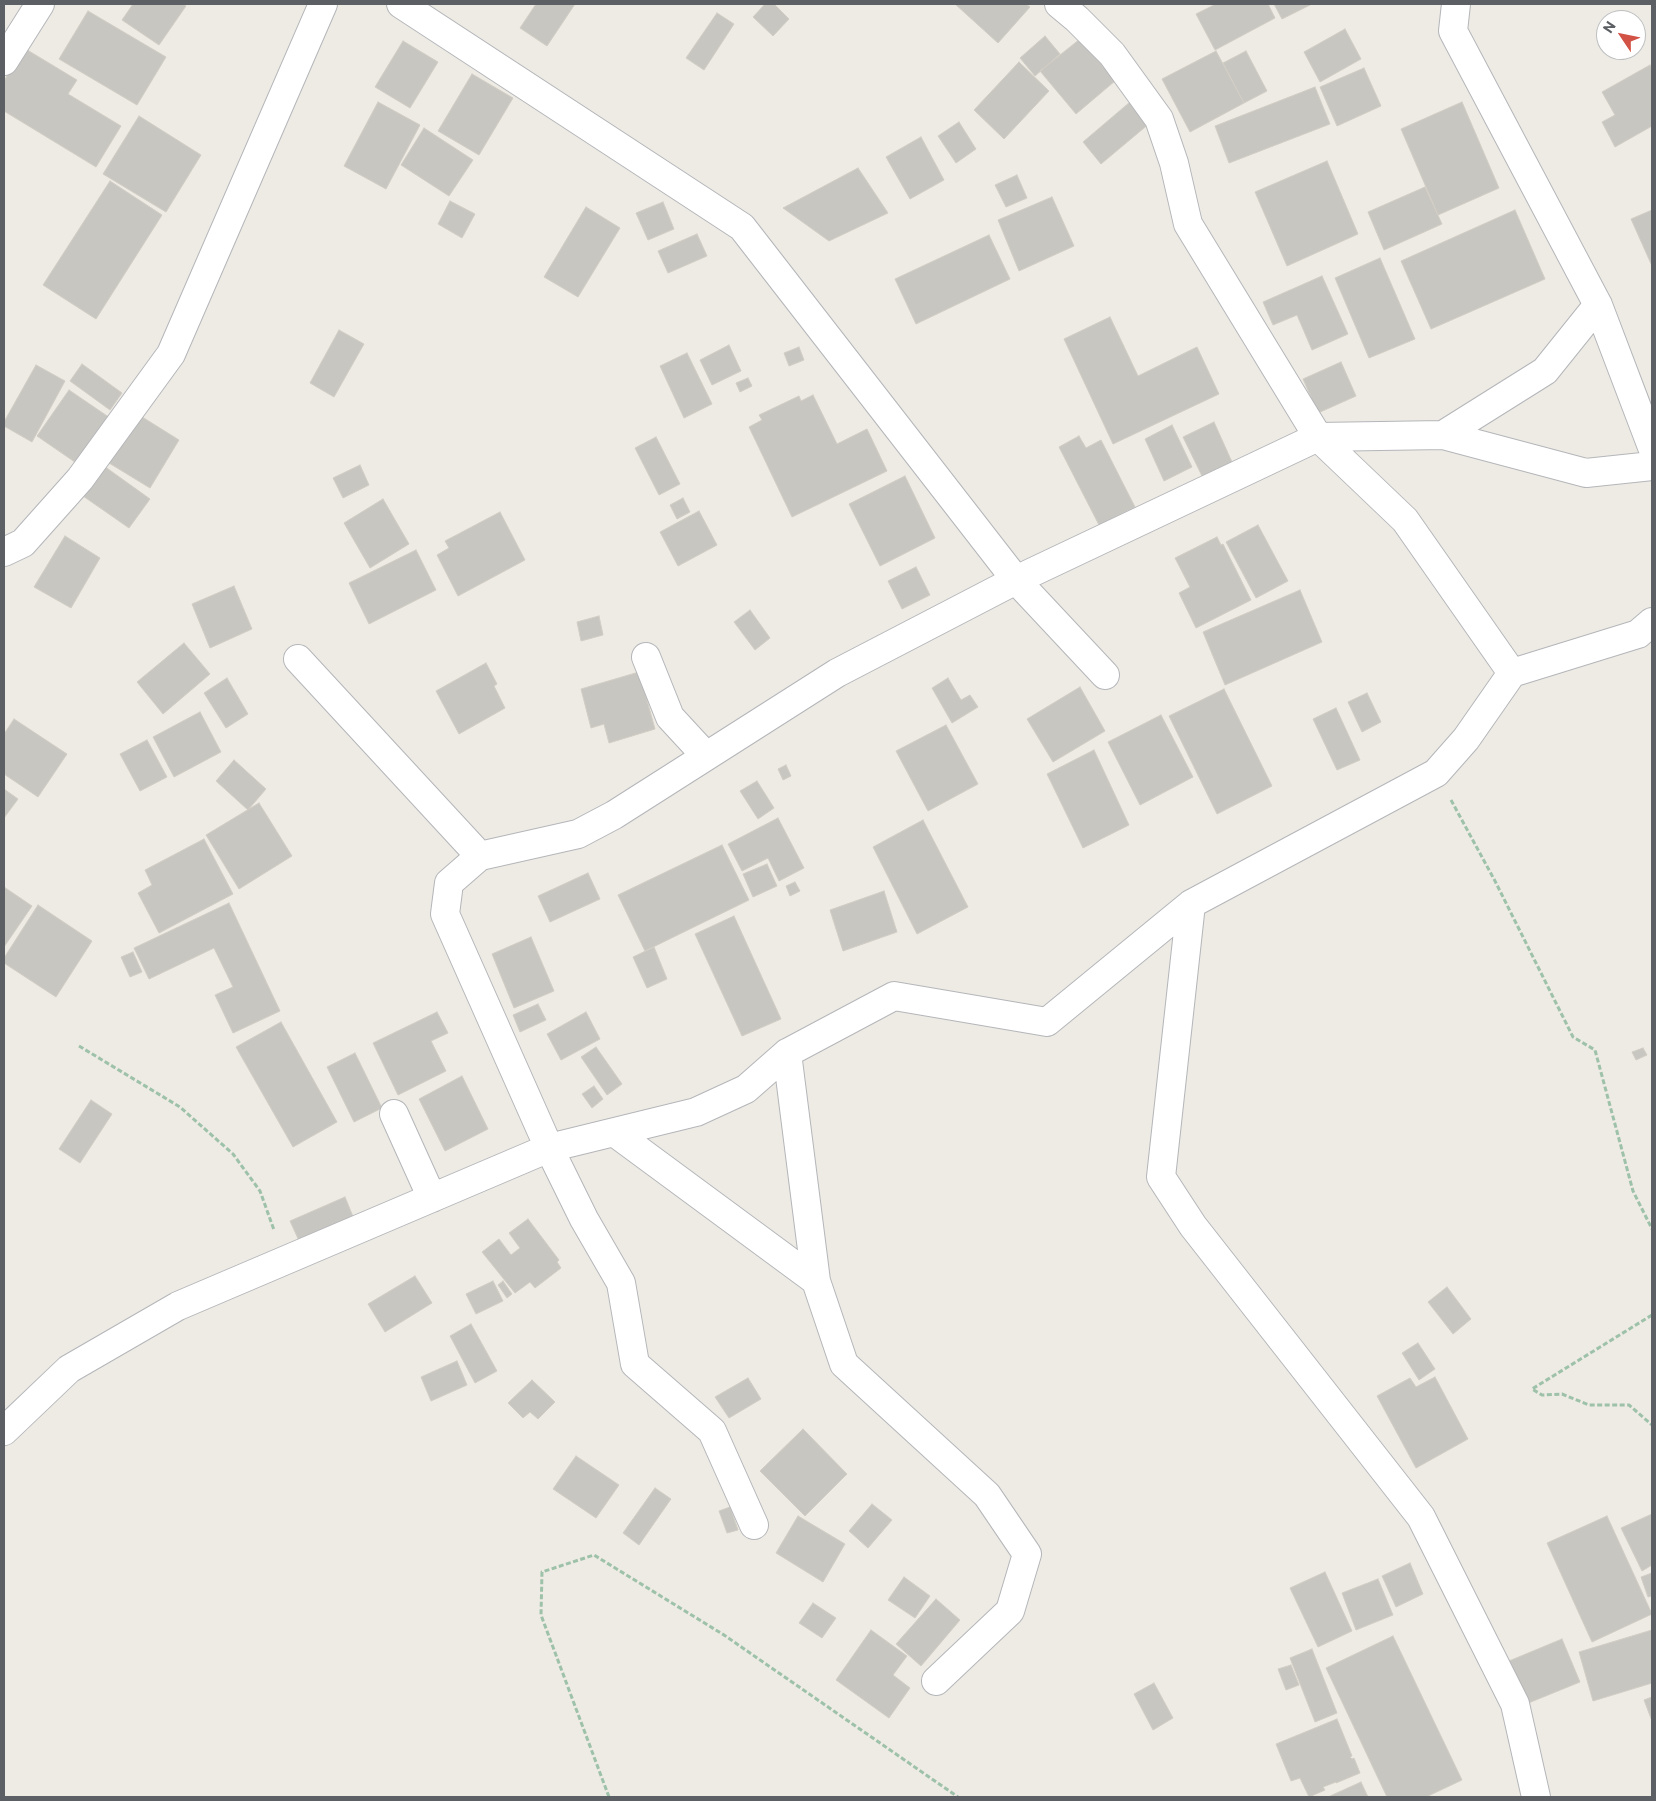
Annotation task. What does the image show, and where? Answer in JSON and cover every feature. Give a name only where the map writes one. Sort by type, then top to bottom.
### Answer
[{"type":"street","points":[[4,61],[40,4]]},
{"type":"street","points":[[4,552],[23,543],[80,479],[171,354],[323,4]]},
{"type":"street","points":[[401,4],[742,227],[1016,580],[1106,675]]},
{"type":"street","points":[[1058,4],[1077,19],[1112,54],[1159,119],[1174,164],[1188,224],[1318,437],[1405,520],[1512,673]]},
{"type":"street","points":[[1456,4],[1454,31],[1598,305],[1652,447]]},
{"type":"street","points":[[1443,435],[1545,371],[1598,305]]},
{"type":"street","points":[[754,1525],[712,1432],[635,1364],[621,1282],[584,1219],[549,1148],[445,914],[449,883],[480,856],[578,834],[614,815],[837,673],[1016,580],[1318,437],[1443,435],[1586,473],[1652,466]]},
{"type":"street","points":[[4,1431],[69,1369],[178,1306],[549,1148],[696,1112],[746,1088],[787,1053],[894,996],[1047,1022],[1191,904],[1436,774],[1466,739],[1512,673],[1638,634],[1652,622]]},
{"type":"street","points":[[646,657],[670,717],[706,756]]},
{"type":"street","points":[[298,659],[480,856]]},
{"type":"street","points":[[1191,904],[1161,1177],[1193,1226],[1421,1517],[1515,1704],[1536,1797]]},
{"type":"street","points":[[787,1053],[816,1281],[844,1364],[987,1495],[1027,1554],[1010,1611],[936,1681]]},
{"type":"street","points":[[394,1114],[432,1198]]},
{"type":"street","points":[[614,1132],[816,1281]]},
{"type":"path","points":[[1436,774],[1495,881],[1573,1037],[1595,1050],[1633,1191],[1652,1229]]},
{"type":"path","points":[[79,1046],[180,1107],[233,1154],[260,1191],[274,1230],[291,1258]]},
{"type":"path","points":[[1652,1315],[1532,1389],[1542,1395],[1562,1394],[1589,1405],[1629,1405],[1652,1425]]},
{"type":"path","points":[[609,1797],[541,1615],[542,1572],[594,1555],[724,1635],[958,1797]]},
{"type":"building","points":[[133,4],[183,4],[186,6],[159,45],[122,20]]},
{"type":"building","points":[[536,4],[575,4],[547,46],[520,28]]},
{"type":"building","points":[[765,4],[774,4],[789,19],[773,36],[753,17]]},
{"type":"building","points":[[955,4],[1026,4],[1030,7],[998,43]]},
{"type":"building","points":[[1216,4],[1268,4],[1275,18],[1215,50],[1196,14]]},
{"type":"building","points":[[1274,4],[1312,4],[1282,19]]},
{"type":"building","points":[[88,11],[166,57],[137,105],[59,59]]},
{"type":"building","points":[[717,13],[734,24],[704,70],[686,58]]},
{"type":"building","points":[[1345,29],[1361,59],[1320,82],[1304,52]]},
{"type":"building","points":[[1045,36],[1060,54],[1035,76],[1020,58]]},
{"type":"building","points":[[1080,39],[1115,81],[1076,114],[1040,71]]},
{"type":"building","points":[[403,41],[438,62],[410,108],[375,87]]},
{"type":"building","points":[[24,48],[77,80],[68,94],[121,126],[96,167],[4,111],[4,81]]},
{"type":"building","points":[[1216,51],[1244,103],[1190,132],[1162,79]]},
{"type":"building","points":[[1246,51],[1267,91],[1244,103],[1223,63]]},
{"type":"building","points":[[1019,62],[1049,91],[1004,139],[974,110]]},
{"type":"building","points":[[1650,65],[1652,69],[1652,126],[1615,147],[1602,122],[1615,115],[1602,92]]},
{"type":"building","points":[[1364,68],[1381,106],[1337,126],[1320,87]]},
{"type":"building","points":[[472,74],[513,98],[479,155],[438,131]]},
{"type":"building","points":[[1315,87],[1330,124],[1229,163],[1215,126]]},
{"type":"building","points":[[378,102],[420,125],[386,189],[344,166]]},
{"type":"building","points":[[1130,102],[1150,123],[1101,164],[1083,142]]},
{"type":"building","points":[[1462,102],[1499,188],[1438,215],[1401,129]]},
{"type":"building","points":[[139,116],[201,155],[166,212],[103,174]]},
{"type":"building","points":[[959,122],[976,149],[956,163],[938,136]]},
{"type":"building","points":[[424,128],[473,160],[449,196],[401,165]]},
{"type":"building","points":[[921,137],[944,180],[910,199],[886,157]]},
{"type":"building","points":[[1327,161],[1358,234],[1287,266],[1255,192]]},
{"type":"building","points":[[858,168],[888,213],[829,241],[783,208]]},
{"type":"building","points":[[1017,175],[1027,198],[1006,207],[995,185]]},
{"type":"building","points":[[110,181],[162,215],[96,319],[43,285]]},
{"type":"building","points":[[1425,187],[1442,224],[1384,250],[1368,212]]},
{"type":"building","points":[[1052,197],[1074,246],[1019,271],[998,220]]},
{"type":"building","points":[[450,201],[475,214],[462,238],[438,224]]},
{"type":"building","points":[[663,202],[674,229],[648,240],[636,213]]},
{"type":"building","points":[[586,207],[620,228],[578,297],[544,277]]},
{"type":"building","points":[[1515,210],[1545,279],[1431,329],[1401,261]]},
{"type":"building","points":[[1652,210],[1652,266],[1631,219]]},
{"type":"building","points":[[697,234],[707,256],[668,273],[658,251]]},
{"type":"building","points":[[989,235],[1010,279],[916,324],[895,279]]},
{"type":"building","points":[[1380,258],[1415,339],[1369,358],[1335,278]]},
{"type":"building","points":[[1322,276],[1348,334],[1312,350],[1297,315],[1273,325],[1263,302]]},
{"type":"building","points":[[1110,317],[1138,376],[1197,347],[1219,394],[1113,444],[1064,339]]},
{"type":"building","points":[[339,330],[364,344],[334,397],[310,383]]},
{"type":"building","points":[[729,345],[741,371],[712,385],[700,360]]},
{"type":"building","points":[[799,347],[804,360],[789,366],[784,353]]},
{"type":"building","points":[[687,353],[712,404],[684,418],[660,366]]},
{"type":"building","points":[[1341,362],[1356,396],[1318,413],[1303,379]]},
{"type":"building","points":[[82,364],[122,393],[110,410],[70,381]]},
{"type":"building","points":[[36,365],[65,381],[32,442],[4,426],[4,422]]},
{"type":"building","points":[[748,378],[752,386],[740,392],[736,383]]},
{"type":"building","points":[[69,390],[116,422],[85,469],[37,436]]},
{"type":"building","points":[[813,395],[837,444],[867,429],[887,471],[792,517],[749,427],[762,420],[759,415],[799,396],[801,401]]},
{"type":"building","points":[[139,415],[179,440],[150,488],[109,463]]},
{"type":"building","points":[[1214,422],[1232,462],[1202,476],[1183,437]]},
{"type":"building","points":[[1172,425],[1192,467],[1164,481],[1145,439]]},
{"type":"building","points":[[1079,436],[1086,448],[1101,440],[1135,507],[1099,525],[1059,447]]},
{"type":"building","points":[[656,437],[680,484],[659,495],[635,448]]},
{"type":"building","points":[[360,465],[369,485],[343,498],[333,478]]},
{"type":"building","points":[[104,466],[150,499],[129,528],[83,496]]},
{"type":"building","points":[[905,476],[935,538],[880,566],[849,504]]},
{"type":"building","points":[[683,498],[690,512],[677,519],[670,505]]},
{"type":"building","points":[[383,499],[409,544],[370,568],[344,523]]},
{"type":"building","points":[[699,511],[717,545],[678,566],[660,532]]},
{"type":"building","points":[[500,512],[525,560],[458,596],[437,555],[449,548],[445,541]]},
{"type":"building","points":[[1258,525],[1288,581],[1256,598],[1226,542]]},
{"type":"building","points":[[65,536],[100,558],[71,608],[34,587]]},
{"type":"building","points":[[1217,537],[1221,545],[1223,544],[1251,600],[1196,628],[1179,593],[1190,587],[1175,558]]},
{"type":"building","points":[[416,550],[436,590],[369,624],[349,583]]},
{"type":"building","points":[[916,567],[930,595],[902,609],[888,581]]},
{"type":"building","points":[[234,586],[252,629],[210,648],[192,604]]},
{"type":"building","points":[[1300,590],[1322,642],[1225,685],[1203,632]]},
{"type":"building","points":[[750,610],[770,638],[755,650],[734,622]]},
{"type":"building","points":[[599,616],[603,635],[581,641],[577,622]]},
{"type":"building","points":[[184,643],[210,674],[163,714],[137,682]]},
{"type":"building","points":[[486,663],[497,684],[494,686],[505,708],[459,734],[436,691]]},
{"type":"building","points":[[639,672],[655,729],[609,743],[604,724],[591,728],[581,689]]},
{"type":"building","points":[[227,678],[248,714],[226,728],[204,693]]},
{"type":"building","points":[[948,678],[961,700],[970,695],[978,707],[952,723],[932,688]]},
{"type":"building","points":[[1080,687],[1105,731],[1053,762],[1027,719]]},
{"type":"building","points":[[1224,689],[1272,786],[1217,814],[1169,716]]},
{"type":"building","points":[[1367,693],[1381,722],[1362,732],[1348,702]]},
{"type":"building","points":[[1336,708],[1360,760],[1337,770],[1313,719]]},
{"type":"building","points":[[200,712],[221,752],[174,777],[153,737]]},
{"type":"building","points":[[1161,715],[1193,777],[1140,805],[1108,742]]},
{"type":"building","points":[[14,719],[67,754],[38,797],[4,774],[4,734]]},
{"type":"building","points":[[946,725],[978,784],[928,811],[896,751]]},
{"type":"building","points":[[147,740],[167,777],[140,791],[120,754]]},
{"type":"building","points":[[1094,750],[1129,825],[1083,848],[1047,774]]},
{"type":"building","points":[[234,760],[266,789],[248,810],[216,781]]},
{"type":"building","points":[[786,765],[791,776],[783,780],[778,769]]},
{"type":"building","points":[[757,781],[774,808],[758,819],[740,791]]},
{"type":"building","points":[[4,789],[18,799],[4,818]]},
{"type":"building","points":[[259,803],[292,856],[239,889],[206,835]]},
{"type":"building","points":[[778,818],[804,868],[779,881],[768,858],[742,871],[728,844]]},
{"type":"building","points":[[923,820],[968,907],[917,934],[873,847]]},
{"type":"building","points":[[204,839],[233,894],[159,933],[138,893],[152,885],[145,870]]},
{"type":"building","points":[[722,845],[749,900],[645,951],[618,895]]},
{"type":"building","points":[[767,864],[777,886],[753,897],[743,874]]},
{"type":"building","points":[[588,873],[600,899],[550,922],[538,896]]},
{"type":"building","points":[[795,882],[800,891],[790,896],[786,886]]},
{"type":"building","points":[[4,887],[32,906],[4,947]]},
{"type":"building","points":[[884,891],[897,932],[843,951],[830,910]]},
{"type":"building","points":[[229,903],[280,1011],[233,1033],[215,995],[233,987],[214,948],[149,979],[134,948]]},
{"type":"building","points":[[38,905],[92,941],[56,997],[4,963],[4,958]]},
{"type":"building","points":[[734,916],[781,1019],[742,1036],[695,934]]},
{"type":"building","points":[[531,937],[554,991],[514,1008],[492,954]]},
{"type":"building","points":[[654,947],[667,979],[647,988],[633,957]]},
{"type":"building","points":[[133,952],[142,972],[130,977],[121,957]]},
{"type":"building","points":[[538,1004],[546,1020],[520,1032],[513,1015]]},
{"type":"building","points":[[437,1012],[448,1033],[431,1041],[446,1071],[398,1095],[373,1043]]},
{"type":"building","points":[[586,1012],[600,1039],[561,1060],[547,1034]]},
{"type":"building","points":[[281,1022],[337,1122],[293,1147],[236,1047]]},
{"type":"building","points":[[596,1047],[622,1084],[607,1095],[581,1057]]},
{"type":"building","points":[[1643,1048],[1647,1055],[1636,1060],[1632,1052]]},
{"type":"building","points":[[355,1053],[382,1108],[354,1122],[327,1067]]},
{"type":"building","points":[[462,1076],[488,1129],[445,1151],[419,1099]]},
{"type":"building","points":[[594,1086],[603,1099],[592,1108],[582,1094]]},
{"type":"building","points":[[91,1100],[112,1114],[80,1163],[59,1149]]},
{"type":"building","points":[[345,1197],[354,1219],[300,1243],[290,1221]]},
{"type":"building","points":[[528,1219],[559,1260],[557,1262],[561,1268],[535,1288],[530,1282],[515,1293],[482,1252],[499,1239],[511,1255],[520,1248],[509,1233]]},
{"type":"building","points":[[415,1276],[432,1303],[385,1332],[368,1304]]},
{"type":"building","points":[[493,1281],[503,1301],[476,1314],[466,1294]]},
{"type":"building","points":[[503,1281],[512,1294],[507,1298],[498,1285]]},
{"type":"building","points":[[1447,1287],[1471,1319],[1453,1334],[1428,1302]]},
{"type":"building","points":[[471,1324],[497,1371],[475,1383],[450,1336]]},
{"type":"building","points":[[1418,1343],[1435,1369],[1419,1380],[1402,1353]]},
{"type":"building","points":[[457,1361],[467,1385],[431,1401],[421,1377]]},
{"type":"building","points":[[1435,1377],[1468,1439],[1416,1468],[1377,1396],[1410,1378],[1416,1387]]},
{"type":"building","points":[[748,1378],[761,1399],[729,1418],[715,1397]]},
{"type":"building","points":[[532,1380],[555,1402],[538,1419],[530,1412],[523,1418],[508,1403]]},
{"type":"building","points":[[803,1429],[847,1474],[805,1516],[760,1471]]},
{"type":"building","points":[[576,1456],[619,1485],[596,1518],[553,1489]]},
{"type":"building","points":[[655,1488],[671,1499],[639,1545],[623,1533]]},
{"type":"building","points":[[872,1504],[892,1520],[868,1548],[849,1531]]},
{"type":"building","points":[[730,1507],[738,1530],[727,1533],[719,1511]]},
{"type":"building","points":[[1652,1514],[1652,1565],[1642,1571],[1621,1528]]},
{"type":"building","points":[[798,1516],[845,1544],[823,1582],[776,1553]]},
{"type":"building","points":[[1607,1516],[1652,1614],[1592,1642],[1547,1543]]},
{"type":"building","points":[[1410,1563],[1423,1594],[1396,1607],[1382,1576]]},
{"type":"building","points":[[1325,1572],[1352,1631],[1318,1647],[1290,1588]]},
{"type":"building","points":[[1652,1573],[1652,1596],[1648,1597],[1641,1577]]},
{"type":"building","points":[[904,1577],[930,1596],[915,1618],[888,1600]]},
{"type":"building","points":[[1378,1579],[1393,1615],[1356,1630],[1342,1593]]},
{"type":"building","points":[[936,1599],[960,1620],[921,1666],[896,1644]]},
{"type":"building","points":[[813,1603],[836,1618],[822,1638],[799,1623]]},
{"type":"building","points":[[871,1630],[907,1656],[893,1675],[910,1688],[889,1718],[836,1680]]},
{"type":"building","points":[[1652,1630],[1652,1683],[1593,1701],[1579,1652]]},
{"type":"building","points":[[1393,1636],[1462,1780],[1426,1797],[1387,1797],[1326,1668]]},
{"type":"building","points":[[1562,1639],[1580,1682],[1526,1704],[1509,1661]]},
{"type":"building","points":[[1312,1649],[1337,1713],[1315,1722],[1290,1658]]},
{"type":"building","points":[[1291,1665],[1299,1685],[1286,1690],[1278,1669]]},
{"type":"building","points":[[1154,1683],[1173,1718],[1153,1730],[1134,1694]]},
{"type":"building","points":[[1652,1697],[1652,1721],[1644,1700]]},
{"type":"building","points":[[1337,1719],[1352,1756],[1350,1757],[1354,1758],[1360,1773],[1323,1787],[1325,1790],[1309,1797],[1300,1778],[1291,1781],[1276,1744]]},
{"type":"building","points":[[1361,1782],[1368,1797],[1328,1797]]}]
